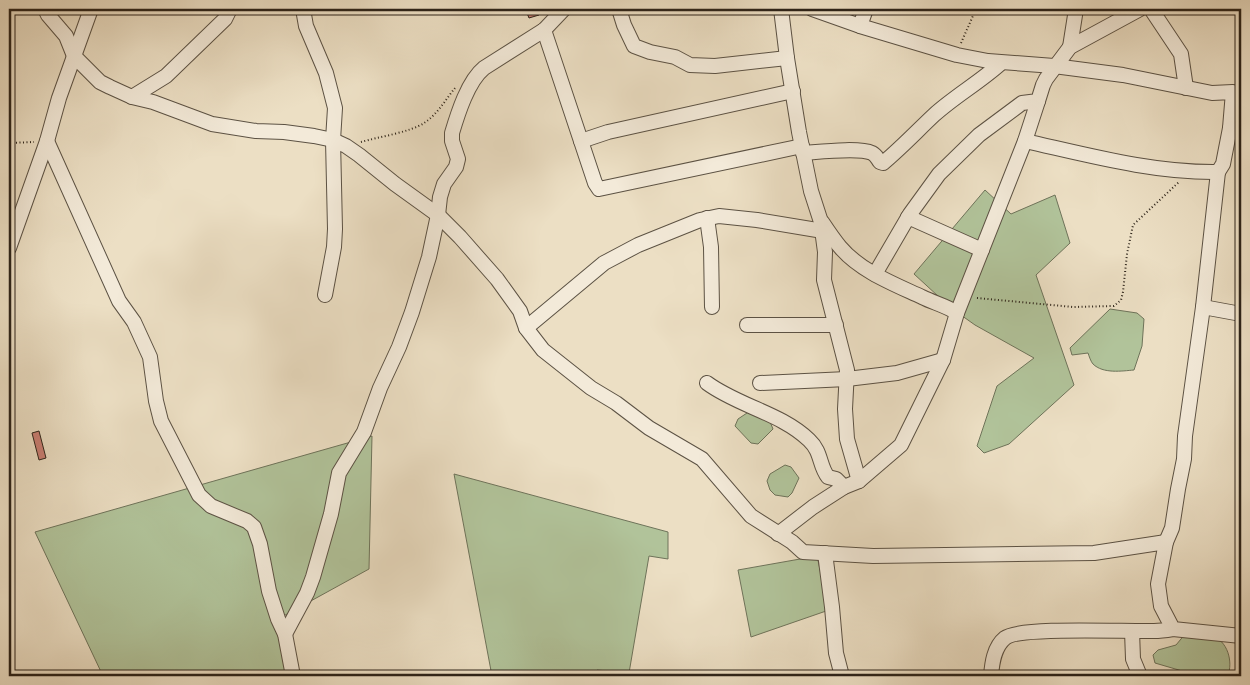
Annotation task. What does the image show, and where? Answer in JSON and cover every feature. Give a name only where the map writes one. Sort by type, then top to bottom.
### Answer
[{"type":"street","points":[[45,9],[66,36],[74,56],[100,82],[132,97],[153,102],[212,124],[256,131],[314,136],[339,143],[438,215],[497,279],[520,311],[526,328],[543,350],[591,388],[649,428],[702,459],[751,516],[803,552],[873,556],[1094,553],[1166,542]]},
{"type":"street","points":[[9,248],[91,9]]},
{"type":"street","points":[[132,97],[166,76],[225,19],[230,9]]},
{"type":"street","points":[[303,9],[306,26],[330,86],[335,108],[339,143],[335,229],[325,296]]},
{"type":"street","points":[[286,634],[313,577],[331,514],[339,473],[364,432],[380,388],[399,347],[422,281],[438,215],[440,197],[444,184],[456,167],[458,159],[452,141],[452,133],[470,88],[478,74],[544,30],[564,9]]},
{"type":"street","points":[[619,9],[634,46],[650,52],[675,57],[690,64],[715,66],[787,58]]},
{"type":"street","points":[[781,9],[787,58],[803,150],[811,192],[822,227],[824,280],[847,370],[845,409],[847,439],[859,481]]},
{"type":"street","points":[[812,9],[860,26],[957,55],[1001,63],[1054,66],[1123,75],[1212,93],[1237,90],[1235,130],[1223,164],[1218,172],[1203,307],[1185,436],[1184,459],[1172,528],[1166,542],[1158,584],[1160,606],[1173,629]]},
{"type":"street","points":[[860,26],[866,9]]},
{"type":"street","points":[[1070,47],[1076,9]]},
{"type":"street","points":[[778,534],[813,507],[844,487],[859,481],[901,445],[943,360],[957,313],[1025,141],[1043,85],[1054,66],[1070,47],[1140,9]]},
{"type":"street","points":[[1151,9],[1181,54],[1186,88]]},
{"type":"street","points":[[544,30],[595,183],[600,190],[803,150],[868,152],[875,155],[883,163],[904,146],[935,115],[1001,63]]},
{"type":"street","points":[[581,140],[608,132],[793,92]]},
{"type":"street","points":[[875,274],[908,217],[939,174],[979,135],[1022,103],[1038,102]]},
{"type":"street","points":[[47,141],[119,301],[134,322],[150,357],[156,401],[161,421],[199,495],[211,506],[247,521],[254,527],[260,544],[269,591],[278,619],[286,634],[292,676]]},
{"type":"street","points":[[1025,141],[1134,164],[1190,172],[1218,172]]},
{"type":"street","points":[[526,328],[604,263],[638,245],[700,220],[719,216],[822,227],[857,263],[875,274],[924,298],[950,308],[957,313]]},
{"type":"street","points":[[908,217],[982,250]]},
{"type":"street","points":[[707,218],[711,247],[712,307]]},
{"type":"street","points":[[1203,307],[1241,314]]},
{"type":"street","points":[[747,325],[836,325]]},
{"type":"street","points":[[760,383],[847,379],[898,373],[943,360]]},
{"type":"street","points":[[707,382],[722,394],[780,420],[810,440],[820,454],[828,478],[836,479],[844,487]]},
{"type":"street","points":[[825,553],[836,653],[842,676]]},
{"type":"street","points":[[990,676],[993,656],[1004,639],[1011,634],[1067,630],[1155,631],[1173,629],[1241,636]]},
{"type":"street","points":[[1132,631],[1133,659],[1140,676]]},
{"type":"path","points":[[957,55],[976,9]]},
{"type":"path","points":[[339,143],[415,128],[433,115],[456,87]]},
{"type":"path","points":[[9,143],[47,141]]},
{"type":"path","points":[[964,297],[1073,307],[1114,306],[1121,300],[1123,292],[1133,225],[1190,172]]},
{"type":"green space","points":[[985,190],[1011,214],[1055,195],[1070,243],[1036,275],[1074,385],[1009,444],[984,453],[977,446],[997,386],[1034,358],[975,325],[951,308],[914,274]]},
{"type":"green space","points":[[1110,309],[1137,313],[1144,319],[1142,346],[1134,370],[1113,371],[1102,369],[1093,364],[1088,353],[1072,355],[1070,348]]},
{"type":"green space","points":[[753,409],[768,417],[773,429],[758,444],[751,443],[735,426],[738,419]]},
{"type":"green space","points":[[372,436],[369,569],[278,619],[293,676],[103,676],[35,532]]},
{"type":"green space","points":[[785,465],[791,467],[799,478],[788,497],[775,495],[770,490],[767,481],[770,474]]},
{"type":"green space","points":[[454,474],[668,532],[668,559],[649,556],[629,673],[597,670],[597,676],[492,676]]},
{"type":"green space","points":[[817,556],[829,610],[751,637],[738,570]]},
{"type":"green space","points":[[1186,633],[1211,635],[1222,642],[1228,652],[1230,664],[1228,676],[1191,676],[1189,673],[1155,663],[1153,655],[1158,650],[1176,645]]},
{"type":"building","points":[[538,9],[539,15],[529,18],[527,13]]},
{"type":"building","points":[[39,431],[46,458],[39,460],[32,433]]}]
